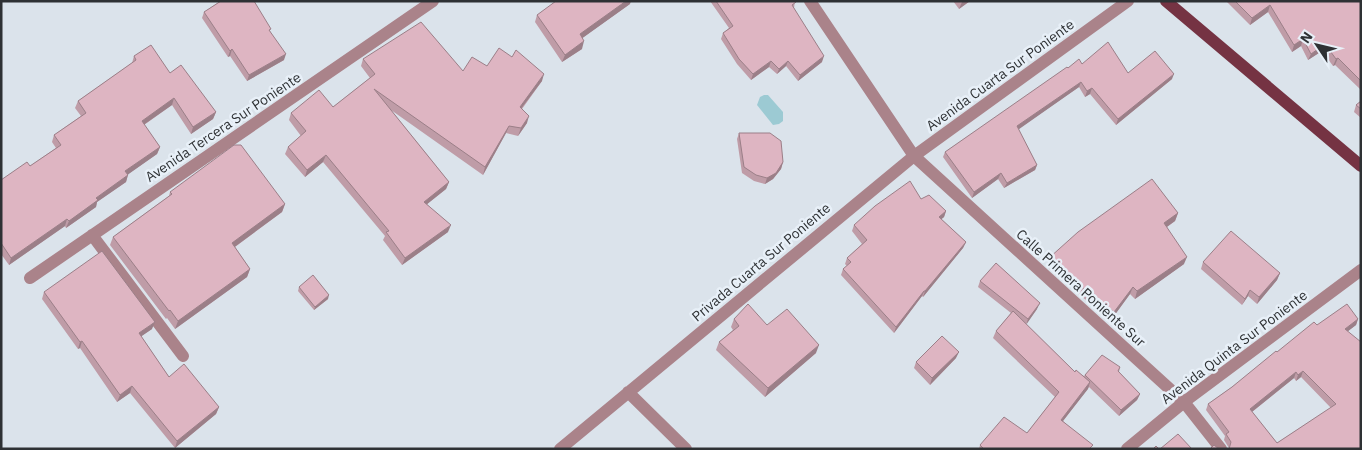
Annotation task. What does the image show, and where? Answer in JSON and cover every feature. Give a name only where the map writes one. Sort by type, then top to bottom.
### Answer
[{"type":"main road","points":[[1166,1],[1361,166]]},
{"type":"street","name":"Avenida Tercera Sur Poniente","points":[[30,278],[433,1]]},
{"type":"street","name":"Calle Primera Poniente Sur","points":[[810,1],[914,156],[1184,402],[1221,449]]},
{"type":"street","name":"Avenida Cuarta Sur Poniente","points":[[914,156],[1128,1]]},
{"type":"street","name":"Privada Cuarta Sur Poniente","points":[[560,449],[914,156]]},
{"type":"street","points":[[92,234],[183,356]]},
{"type":"street","name":"Avenida Quinta Sur Poniente","points":[[1127,449],[1184,402],[1361,270]]},
{"type":"street","points":[[628,392],[686,449]]},
{"type":"water","points":[[768,95],[783,112],[783,121],[779,124],[773,125],[757,105],[760,97]]},
{"type":"building","points":[[221,1],[254,1],[271,29],[269,30],[286,54],[249,75],[232,49],[230,51],[204,12]]},
{"type":"building","points":[[556,1],[626,1],[580,34],[584,41],[565,55],[537,15]]},
{"type":"building","points":[[716,1],[795,1],[792,5],[824,56],[800,75],[788,61],[779,69],[771,61],[753,74],[739,59],[723,33],[733,26]]},
{"type":"building","points":[[1235,1],[1361,1],[1361,81],[1338,58],[1336,59],[1325,44],[1311,54],[1303,39],[1294,45],[1270,5],[1252,18]]},
{"type":"building","points":[[421,22],[463,71],[472,57],[487,66],[499,48],[512,57],[516,50],[544,74],[520,107],[529,116],[521,128],[509,126],[485,167],[374,89],[449,182],[424,202],[451,225],[405,258],[386,232],[389,231],[326,155],[307,170],[288,147],[306,131],[291,113],[319,90],[333,107],[375,74],[363,59]]},
{"type":"building","points":[[1108,42],[1128,73],[1155,51],[1174,74],[1118,119],[1092,88],[1087,91],[1081,82],[1017,126],[1037,165],[1007,183],[1001,173],[974,192],[945,152],[1079,59],[1082,64]]},
{"type":"building","points":[[151,45],[170,73],[181,65],[216,112],[193,127],[174,98],[142,121],[160,147],[125,171],[128,175],[96,198],[98,200],[11,258],[1,243],[1,180],[27,162],[30,166],[61,145],[54,135],[86,113],[78,101],[136,60],[134,56]]},
{"type":"building","points":[[1361,101],[1361,109],[1356,105]]},
{"type":"building","points":[[739,133],[770,133],[781,141],[783,162],[776,173],[767,178],[756,175],[744,167]]},
{"type":"building","points":[[234,145],[241,145],[285,204],[232,243],[250,269],[178,321],[113,237]]},
{"type":"building","points":[[1152,179],[1178,213],[1164,223],[1187,257],[1137,291],[1133,287],[1114,312],[1049,258],[1078,232]]},
{"type":"building","points":[[910,181],[921,199],[929,195],[946,211],[939,217],[966,242],[896,327],[843,269],[851,262],[847,258],[867,240],[854,225],[875,206]]},
{"type":"building","points":[[1231,231],[1280,273],[1259,297],[1250,290],[1245,299],[1203,262]]},
{"type":"building","points":[[102,251],[155,322],[139,333],[169,377],[184,364],[219,407],[177,441],[132,386],[120,395],[44,292]]},
{"type":"building","points":[[996,263],[1040,303],[1028,319],[980,281]]},
{"type":"building","points":[[313,275],[329,295],[315,307],[299,287]]},
{"type":"building","points":[[748,304],[767,325],[787,309],[819,345],[768,388],[719,342],[739,326],[734,319]]},
{"type":"building","points":[[1347,304],[1358,319],[1345,329],[1361,342],[1361,449],[1229,449],[1231,442],[1226,434],[1229,432],[1208,404],[1314,322],[1317,325]],"holes":[[[1303,371],[1336,404],[1277,443],[1250,409],[1296,372],[1298,375]]]},
{"type":"building","points":[[1013,311],[1075,372],[1076,370],[1090,382],[1061,420],[1093,445],[1089,449],[984,449],[980,445],[1004,417],[1027,433],[1059,392],[996,331]]},
{"type":"building","points":[[942,336],[959,352],[932,378],[916,362]]},
{"type":"building","points":[[1102,355],[1120,367],[1118,371],[1140,394],[1121,410],[1085,375]]},
{"type":"building","points":[[1178,434],[1192,449],[1160,449]]},
{"type":"building","points":[[1214,445],[1219,449],[1210,449]]}]
